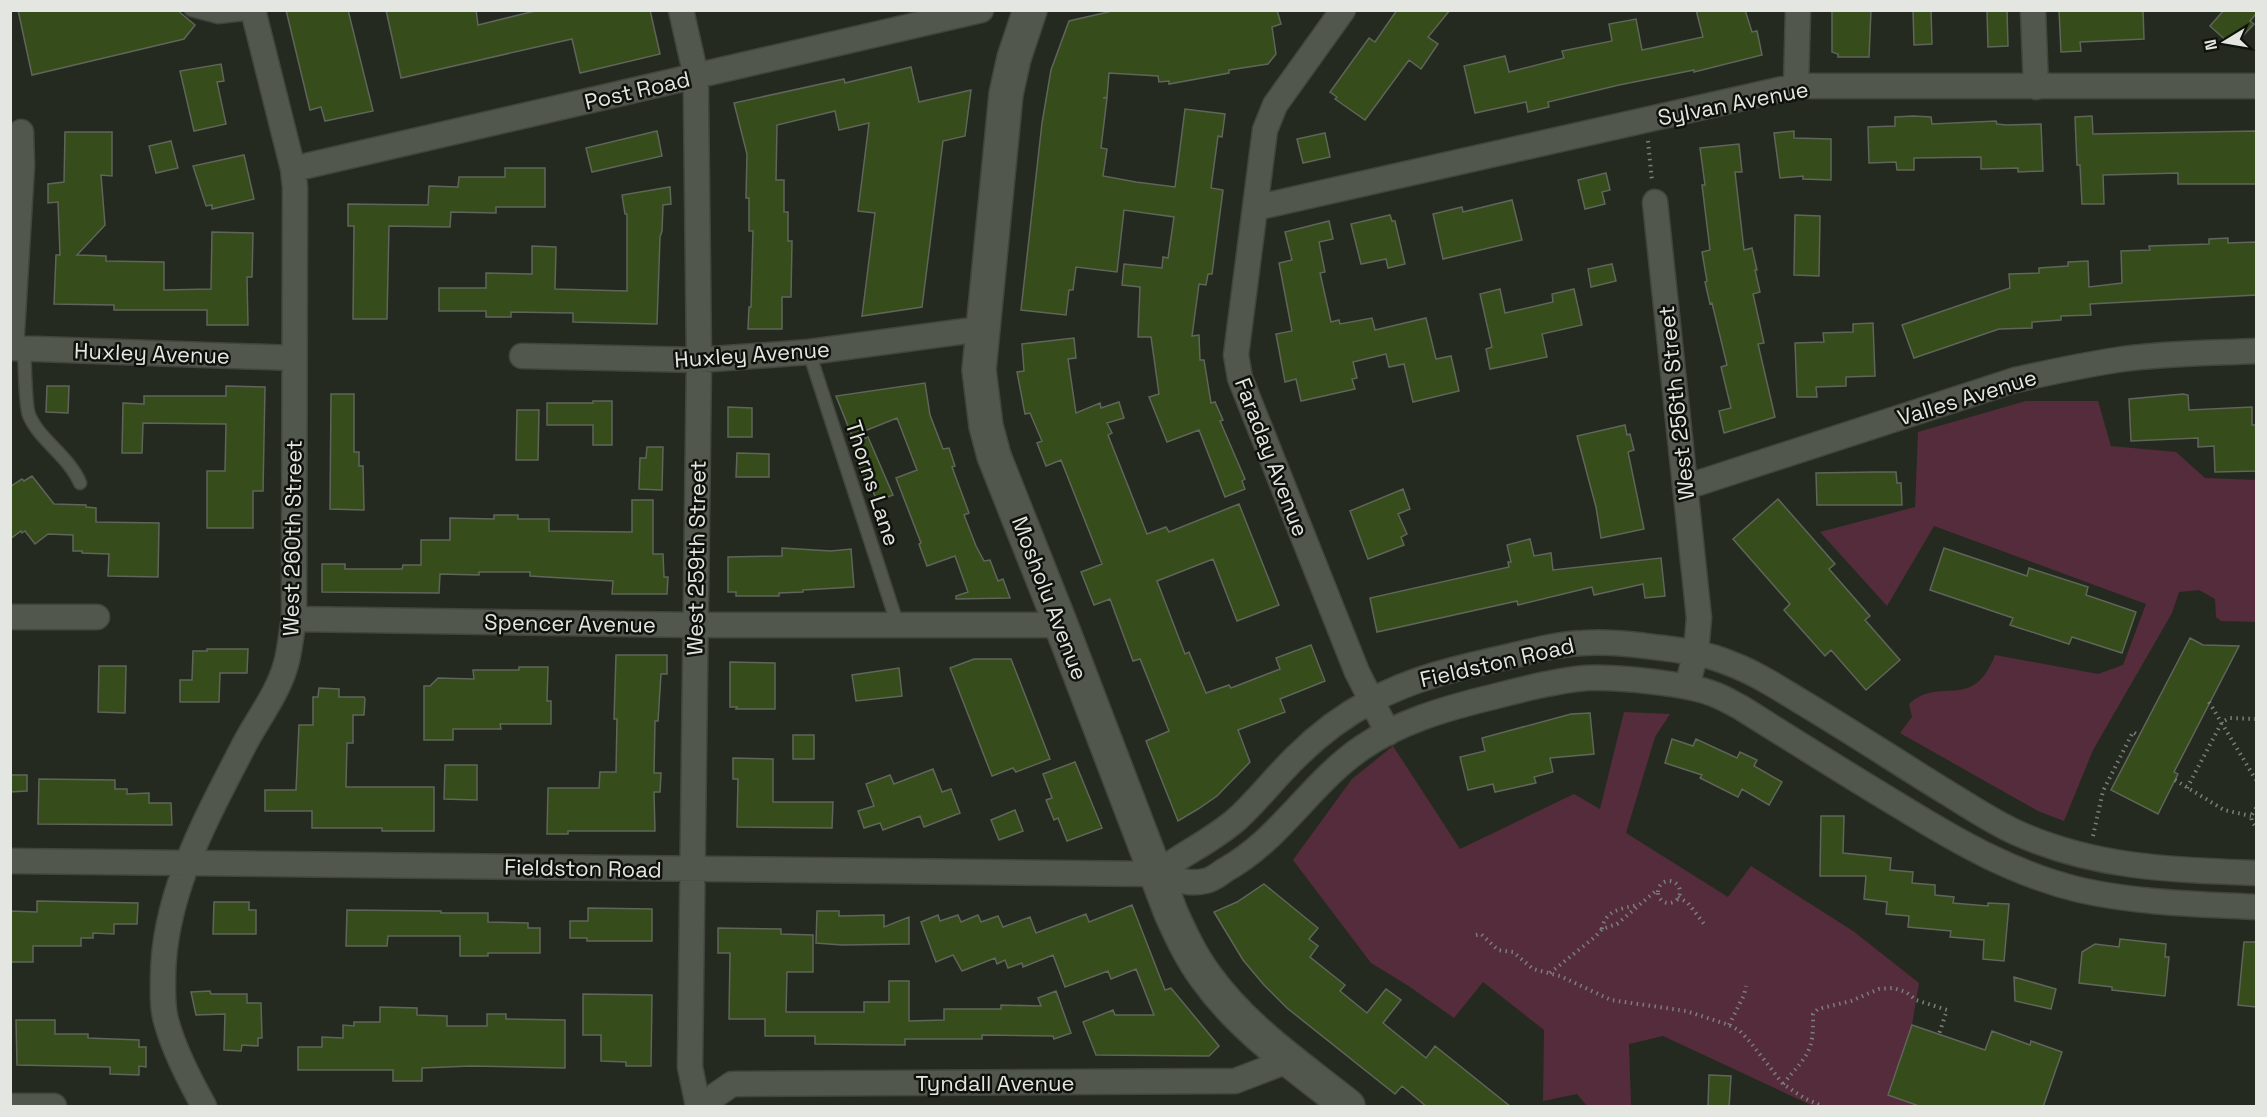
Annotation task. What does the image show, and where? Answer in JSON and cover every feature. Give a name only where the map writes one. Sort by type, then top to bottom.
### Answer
[{"type":"street","name":"West 259th Street","points":[[681,10],[696,76],[699,360],[690,1067],[698,1107]]},
{"type":"street","name":"Post Road","points":[[293,169],[981,10]]},
{"type":"street","name":"Mosholu Avenue","points":[[1030,10],[1014,58],[1006,93],[981,329],[979,370],[981,400],[994,456],[1180,934],[1206,978],[1226,1003],[1255,1031],[1348,1107]]},
{"type":"street","name":"Faraday Avenue","points":[[1342,10],[1275,105],[1265,130],[1236,366],[1357,672],[1388,733]]},
{"type":"street","points":[[1796,86],[1798,10]]},
{"type":"street","points":[[2033,10],[2036,87]]},
{"type":"street","name":"West 260th Street","points":[[204,1107],[180,1059],[163,1006],[165,945],[169,922],[187,861],[286,665],[294,619],[296,188],[254,12]]},
{"type":"street","name":"Sylvan Avenue","points":[[1256,208],[1796,86],[2256,86]]},
{"type":"street","points":[[15,349],[22,166],[21,132]]},
{"type":"street","name":"West 256th Street","points":[[1654,202],[1699,618],[1696,652],[1688,687]]},
{"type":"street","name":"Huxley Avenue","points":[[522,356],[699,360],[809,352],[981,329]]},
{"type":"street","name":"Huxley Avenue","points":[[15,349],[294,358]]},
{"type":"street","name":"Valles Avenue","points":[[1686,487],[2015,380],[2067,368],[2125,359],[2175,354],[2256,351]]},
{"type":"street","points":[[10,617],[97,617]]},
{"type":"street","name":"Spencer Avenue","points":[[294,619],[695,625],[1061,625]]},
{"type":"street","name":"Fieldston Road","points":[[1156,874],[1179,857],[1220,833],[1259,798],[1294,758],[1319,735],[1344,716],[1398,686],[1550,647],[1585,642],[1620,643],[1696,652],[1728,662],[1758,676],[1862,738],[1902,766],[1982,815],[2048,846],[2127,866],[2166,870],[2256,873]]},
{"type":"street","name":"Fieldston Road","points":[[10,861],[187,861],[693,870],[1156,874],[1181,881],[1206,881],[1237,864],[1264,843],[1342,763],[1364,746],[1413,719],[1444,709],[1556,682],[1587,678],[1688,687],[1715,694],[1740,707],[1892,802],[2008,867],[2079,889],[2123,898],[2161,903],[2256,907]]},
{"type":"street","points":[[1983,855],[2002,825]]},
{"type":"street","name":"Tyndall Avenue","points":[[706,1107],[716,1095],[732,1084],[1235,1081],[1290,1060]]},
{"type":"street","points":[[10,1106],[54,1107]]},
{"type":"lane","points":[[191,10],[218,17],[254,12]]},
{"type":"lane","points":[[15,349],[28,414],[45,438],[75,470],[80,483]]},
{"type":"lane","name":"Thorns Lane","points":[[809,352],[898,626]]},
{"type":"path","points":[[1646,119],[1654,202]]},
{"type":"path","points":[[2210,702],[2256,780]]},
{"type":"path","points":[[2187,788],[2222,722],[2230,718],[2256,719]]},
{"type":"path","points":[[2092,838],[2103,791],[2133,732],[2139,736]]},
{"type":"path","points":[[2175,780],[2224,810],[2251,816]]},
{"type":"path","points":[[2256,808],[2251,816],[2256,827]]},
{"type":"path","points":[[1672,882],[1679,890],[1678,897],[1673,902],[1666,903],[1659,896],[1662,883],[1672,882]]},
{"type":"path","points":[[1549,973],[1602,929],[1617,924],[1659,889]]},
{"type":"path","points":[[1678,897],[1689,903],[1704,924]]},
{"type":"path","points":[[1602,929],[1603,921],[1609,913],[1639,904]]},
{"type":"path","points":[[1476,935],[1481,934],[1498,950],[1513,952],[1533,969],[1549,973],[1611,1000],[1686,1011],[1729,1025],[1740,1031],[1783,1084],[1822,1107]]},
{"type":"path","points":[[1729,1025],[1746,986]]},
{"type":"path","points":[[1783,1084],[1810,1050],[1814,1037],[1813,1014],[1818,1009],[1851,1001],[1879,989],[1893,988],[1906,992],[1916,1000],[1947,1010],[1939,1034]]},
{"type":"shaded area","points":[[2026,401],[2098,401],[2111,446],[2176,452],[2205,478],[2256,480],[2256,622],[2221,621],[2216,617],[2215,599],[2199,590],[2179,592],[2172,613],[2093,750],[2064,821],[2038,811],[1900,733],[1912,717],[1909,704],[1932,692],[1966,688],[1977,683],[1986,673],[1995,655],[2098,674],[2123,665],[2146,604],[1934,526],[1887,606],[1820,532],[1915,507],[1918,432]]},
{"type":"shaded area","points":[[1624,712],[1670,714],[1655,737],[1626,833],[1728,897],[1751,866],[1853,931],[1919,983],[1912,1025],[1888,1094],[1922,1106],[1813,1106],[1663,1036],[1629,1044],[1631,1106],[1587,1106],[1577,1094],[1543,1101],[1544,1030],[1483,982],[1454,1018],[1371,963],[1293,860],[1352,779],[1393,746],[1460,849],[1574,794],[1600,809]]},
{"type":"building","points":[[18,10],[177,10],[195,25],[184,39],[32,75]]},
{"type":"building","points":[[286,10],[348,10],[373,111],[325,121],[321,107],[310,110]]},
{"type":"building","points":[[386,10],[476,10],[478,25],[539,10],[650,10],[660,54],[580,73],[572,39],[401,78]]},
{"type":"building","points":[[1117,10],[1277,10],[1281,24],[1272,27],[1276,54],[1268,64],[1229,70],[1229,73],[1169,84],[1169,81],[1159,82],[1158,76],[1109,73],[1107,97],[1103,98],[1107,98],[1101,148],[1107,149],[1103,176],[1136,182],[1175,187],[1185,109],[1225,114],[1222,137],[1218,136],[1211,188],[1223,190],[1212,274],[1208,274],[1206,285],[1199,284],[1192,336],[1199,335],[1200,360],[1204,360],[1211,403],[1215,402],[1223,420],[1220,421],[1245,479],[1242,481],[1245,489],[1225,497],[1199,430],[1167,442],[1149,397],[1159,394],[1151,337],[1138,337],[1140,287],[1122,285],[1124,264],[1162,268],[1163,257],[1168,258],[1174,217],[1124,210],[1117,272],[1076,267],[1073,290],[1069,290],[1066,315],[1021,310],[1042,123],[1051,70],[1069,21]]},
{"type":"building","points":[[1397,10],[1450,10],[1428,37],[1438,44],[1421,69],[1409,60],[1365,120],[1335,99],[1337,97],[1330,92],[1369,38],[1375,42]]},
{"type":"building","points":[[1696,10],[1745,10],[1752,32],[1757,31],[1762,55],[1694,72],[1694,70],[1619,85],[1548,102],[1549,107],[1528,112],[1526,102],[1475,113],[1464,66],[1505,56],[1509,72],[1564,58],[1562,51],[1612,41],[1609,24],[1636,19],[1642,50],[1703,37]]},
{"type":"building","points":[[1832,10],[1871,10],[1869,57],[1838,57],[1838,54],[1832,52]]},
{"type":"building","points":[[1913,10],[1931,10],[1932,44],[1914,45]]},
{"type":"building","points":[[1987,10],[2007,10],[2008,46],[1988,47]]},
{"type":"building","points":[[2059,10],[2143,10],[2144,39],[2080,42],[2081,51],[2061,52]]},
{"type":"building","points":[[2224,10],[2256,10],[2256,14],[2250,21],[2254,24],[2237,42],[2234,39],[2230,44],[2210,26]]},
{"type":"building","points":[[221,64],[224,81],[217,82],[226,124],[194,131],[180,71]]},
{"type":"building","points":[[911,67],[919,102],[971,90],[965,136],[943,141],[922,307],[862,316],[875,213],[858,211],[869,123],[839,130],[835,111],[777,125],[776,180],[784,180],[784,212],[788,212],[788,241],[792,241],[791,297],[782,297],[782,329],[748,329],[749,307],[751,307],[753,231],[749,231],[749,198],[746,198],[747,154],[734,103],[844,79],[845,83]]},
{"type":"building","points":[[2092,116],[2093,134],[2256,131],[2256,184],[2178,184],[2178,173],[2103,175],[2104,204],[2082,204],[2080,165],[2077,165],[2075,117]]},
{"type":"building","points":[[1895,117],[1931,117],[1932,124],[1996,121],[1997,124],[2006,125],[2041,124],[2043,171],[2018,172],[2018,168],[1981,169],[1981,157],[1914,158],[1914,170],[1897,170],[1896,162],[1869,163],[1868,127],[1895,126]]},
{"type":"building","points":[[657,131],[662,156],[592,172],[586,148]]},
{"type":"building","points":[[1794,131],[1794,138],[1831,139],[1831,180],[1803,179],[1803,176],[1780,178],[1774,133]]},
{"type":"building","points":[[65,132],[112,132],[112,176],[101,175],[105,225],[77,255],[106,256],[106,261],[164,262],[164,290],[211,289],[212,232],[253,233],[252,277],[247,277],[248,325],[207,325],[207,310],[114,310],[114,305],[54,304],[56,255],[60,255],[58,202],[48,203],[48,184],[64,182]]},
{"type":"building","points":[[1325,133],[1330,157],[1303,163],[1297,139]]},
{"type":"building","points":[[171,141],[178,168],[156,173],[149,146]]},
{"type":"building","points":[[1739,144],[1742,172],[1735,172],[1744,250],[1752,248],[1757,270],[1755,270],[1760,292],[1753,294],[1764,343],[1758,344],[1775,417],[1724,433],[1719,411],[1731,408],[1721,367],[1727,365],[1705,282],[1707,281],[1702,252],[1710,250],[1700,148]]},
{"type":"building","points":[[244,155],[254,199],[212,209],[212,205],[206,206],[193,166]]},
{"type":"building","points":[[505,168],[545,168],[545,207],[496,207],[496,213],[451,212],[450,227],[389,226],[387,319],[353,319],[354,226],[348,226],[348,204],[428,205],[429,186],[458,187],[459,177],[505,177]]},
{"type":"building","points":[[1606,173],[1610,190],[1602,192],[1605,204],[1585,209],[1578,180]]},
{"type":"building","points":[[670,187],[671,204],[663,205],[657,324],[573,322],[573,313],[511,312],[511,317],[486,317],[486,311],[439,311],[439,288],[486,288],[486,273],[532,274],[532,246],[556,247],[555,289],[627,291],[627,214],[625,214],[622,195]]},
{"type":"building","points":[[1512,200],[1522,240],[1443,259],[1433,214],[1462,207],[1463,212]]},
{"type":"building","points":[[1390,215],[1392,221],[1395,221],[1405,264],[1388,268],[1386,259],[1361,264],[1351,224]]},
{"type":"building","points":[[1795,215],[1820,216],[1819,276],[1794,275]]},
{"type":"building","points":[[1329,221],[1333,239],[1319,242],[1325,272],[1320,273],[1331,322],[1339,320],[1340,324],[1372,318],[1375,330],[1426,318],[1436,359],[1451,356],[1459,391],[1413,402],[1404,364],[1389,367],[1386,354],[1353,362],[1357,378],[1352,379],[1355,389],[1301,401],[1296,379],[1285,382],[1276,334],[1292,331],[1279,263],[1292,260],[1285,232]]},
{"type":"building","points":[[2228,238],[2228,243],[2256,242],[2256,295],[2090,304],[2091,315],[2061,316],[2061,320],[2032,322],[2032,328],[1999,329],[1914,358],[1902,325],[2010,288],[2009,274],[2039,273],[2039,268],[2068,266],[2068,262],[2088,261],[2089,287],[2122,283],[2121,251],[2150,250],[2149,246],[2209,244],[2209,239]]},
{"type":"building","points":[[1612,264],[1616,281],[1591,287],[1588,269]]},
{"type":"building","points":[[1500,289],[1505,313],[1553,302],[1552,294],[1574,289],[1582,325],[1542,334],[1547,357],[1490,369],[1486,349],[1492,347],[1480,294]]},
{"type":"building","points":[[1873,323],[1875,376],[1846,377],[1846,386],[1816,387],[1817,397],[1797,397],[1795,343],[1824,342],[1823,333],[1853,332],[1853,324]]},
{"type":"building","points":[[1074,338],[1076,358],[1068,359],[1076,413],[1100,403],[1101,408],[1119,402],[1124,418],[1107,423],[1112,433],[1108,435],[1147,534],[1166,527],[1169,532],[1239,504],[1279,605],[1237,621],[1213,559],[1157,581],[1185,654],[1189,652],[1206,693],[1229,685],[1231,688],[1280,669],[1276,658],[1311,645],[1325,681],[1280,699],[1285,712],[1238,730],[1250,762],[1217,796],[1178,821],[1146,741],[1169,731],[1140,659],[1133,661],[1110,599],[1094,605],[1081,572],[1102,564],[1061,460],[1046,466],[1037,443],[1042,441],[1030,413],[1025,414],[1017,372],[1024,371],[1022,344]]},
{"type":"building","points":[[925,383],[930,415],[943,449],[949,448],[955,466],[952,467],[969,513],[964,515],[976,546],[984,561],[990,560],[998,581],[1003,579],[1010,598],[956,599],[956,596],[968,592],[955,556],[927,566],[919,544],[921,543],[896,478],[917,470],[897,418],[852,436],[836,396]]},
{"type":"building","points":[[47,386],[69,386],[68,413],[46,412]]},
{"type":"building","points":[[226,386],[265,387],[263,491],[253,491],[253,528],[207,528],[207,471],[225,471],[226,424],[143,423],[142,453],[122,453],[123,403],[144,404],[144,396],[226,396]]},
{"type":"building","points":[[331,394],[354,394],[354,452],[359,452],[359,466],[363,466],[364,510],[330,509]]},
{"type":"building","points":[[2188,395],[2189,410],[2252,407],[2252,425],[2256,425],[2256,471],[2215,472],[2214,446],[2198,447],[2198,438],[2131,441],[2129,399]]},
{"type":"building","points":[[593,401],[612,401],[612,445],[593,445],[593,425],[547,425],[547,403],[593,403]]},
{"type":"building","points":[[728,407],[752,408],[752,437],[728,437]]},
{"type":"building","points":[[517,410],[539,410],[538,460],[516,460]]},
{"type":"building","points":[[1625,425],[1634,450],[1628,452],[1644,529],[1601,538],[1596,507],[1577,436]]},
{"type":"building","points":[[868,437],[893,495],[877,501],[866,474],[863,475],[855,457],[859,455],[855,442]]},
{"type":"building","points":[[647,447],[663,447],[662,490],[639,489],[640,458],[646,458]]},
{"type":"building","points":[[737,453],[769,454],[769,477],[736,477]]},
{"type":"building","points":[[1896,472],[1897,483],[1901,483],[1902,505],[1817,505],[1816,473]]},
{"type":"building","points":[[32,476],[54,504],[86,505],[86,507],[96,508],[96,522],[159,523],[158,577],[108,576],[109,554],[73,551],[73,535],[48,534],[35,544],[25,531],[22,533],[21,531],[10,539],[10,487]]},
{"type":"building","points":[[1403,489],[1410,509],[1398,514],[1407,534],[1401,537],[1404,545],[1368,559],[1350,511]]},
{"type":"building","points":[[1778,499],[1835,564],[1829,569],[1870,616],[1865,620],[1900,660],[1866,690],[1831,650],[1825,656],[1784,610],[1790,604],[1733,539]]},
{"type":"building","points":[[632,500],[653,500],[653,554],[663,554],[664,577],[668,577],[667,594],[612,594],[613,581],[530,576],[530,572],[479,572],[479,575],[440,574],[439,593],[322,592],[322,564],[345,564],[345,569],[402,569],[403,565],[421,565],[421,540],[450,540],[450,518],[494,519],[494,515],[518,515],[518,519],[549,519],[549,531],[632,532]]},
{"type":"building","points":[[1530,539],[1534,556],[1551,553],[1553,570],[1661,558],[1665,596],[1645,598],[1643,584],[1594,595],[1592,587],[1518,605],[1517,601],[1377,632],[1370,598],[1509,567],[1508,562],[1511,562],[1507,545]]},
{"type":"building","points":[[782,548],[831,551],[851,549],[854,587],[803,590],[803,592],[779,593],[779,596],[736,596],[736,592],[728,592],[728,557],[782,556]]},
{"type":"building","points":[[1944,548],[2027,576],[2029,568],[2088,587],[2086,595],[2136,612],[2122,653],[2072,637],[2069,644],[2010,625],[2013,618],[1930,590]]},
{"type":"building","points":[[2190,638],[2203,645],[2239,646],[2174,772],[2178,774],[2158,814],[2111,790]]},
{"type":"building","points":[[207,649],[248,649],[247,673],[220,673],[219,702],[180,702],[180,680],[192,680],[193,651],[207,651]]},
{"type":"building","points":[[616,655],[667,655],[667,674],[661,674],[658,721],[655,721],[654,773],[661,773],[660,792],[654,792],[655,831],[568,831],[568,834],[547,834],[548,788],[599,788],[600,772],[616,772],[617,719],[614,719]]},
{"type":"building","points":[[974,659],[1011,659],[1050,759],[1016,772],[1013,768],[992,776],[950,668]]},
{"type":"building","points":[[730,662],[775,663],[775,709],[730,707]]},
{"type":"building","points":[[99,666],[126,666],[125,713],[98,712]]},
{"type":"building","points":[[519,667],[548,667],[547,701],[551,701],[551,724],[500,724],[501,729],[453,729],[453,740],[424,740],[424,686],[430,686],[438,678],[474,679],[473,670],[519,670]]},
{"type":"building","points":[[899,668],[902,696],[856,701],[852,675]]},
{"type":"building","points":[[319,688],[339,689],[339,697],[364,697],[365,699],[364,715],[353,715],[353,743],[347,743],[346,787],[434,787],[434,831],[312,828],[312,811],[265,811],[265,790],[296,790],[299,725],[313,725],[313,697],[318,697]]},
{"type":"building","points":[[1590,713],[1594,754],[1550,758],[1553,772],[1534,777],[1536,783],[1495,792],[1493,784],[1468,790],[1460,757],[1485,751],[1482,738],[1571,714]]},
{"type":"building","points":[[793,735],[814,735],[814,759],[793,759]]},
{"type":"building","points":[[1672,739],[1693,746],[1696,739],[1737,758],[1740,752],[1757,760],[1754,766],[1782,782],[1769,805],[1742,789],[1738,797],[1700,778],[1702,775],[1665,763]]},
{"type":"building","points":[[733,758],[773,759],[773,802],[833,802],[832,828],[737,827],[738,779],[733,779]]},
{"type":"building","points":[[1075,762],[1102,828],[1067,841],[1058,818],[1054,820],[1046,800],[1052,798],[1043,774]]},
{"type":"building","points":[[445,765],[477,765],[477,800],[444,799]]},
{"type":"building","points":[[933,769],[942,792],[951,789],[960,813],[924,827],[920,816],[883,830],[880,823],[864,828],[858,811],[874,806],[866,784],[890,775],[894,784]]},
{"type":"building","points":[[10,775],[27,775],[27,791],[10,792]]},
{"type":"building","points":[[39,779],[115,780],[115,789],[127,789],[127,794],[149,793],[149,803],[171,803],[172,825],[38,824]]},
{"type":"building","points":[[1015,810],[1023,831],[999,840],[991,820]]},
{"type":"building","points":[[1821,816],[1844,816],[1843,853],[1891,858],[1890,870],[1913,872],[1912,883],[1935,885],[1935,895],[1954,897],[1953,903],[1988,906],[1988,903],[2009,904],[2004,961],[1983,959],[1984,940],[1950,937],[1951,931],[1908,927],[1909,916],[1886,914],[1887,902],[1864,899],[1866,876],[1820,876]]},
{"type":"building","points":[[1264,884],[1318,928],[1309,939],[1318,946],[1310,957],[1345,985],[1340,991],[1367,1013],[1386,989],[1401,1000],[1383,1023],[1426,1058],[1435,1046],[1511,1107],[1427,1107],[1402,1086],[1395,1094],[1287,1008],[1243,960],[1214,912],[1237,902]]},
{"type":"building","points":[[37,901],[138,903],[137,924],[114,924],[114,934],[93,933],[93,938],[81,938],[81,946],[33,946],[33,962],[10,962],[10,911],[37,912]]},
{"type":"building","points":[[214,902],[249,902],[249,910],[256,910],[256,934],[213,934]]},
{"type":"building","points":[[1132,905],[1165,990],[1171,988],[1219,1046],[1209,1056],[1096,1055],[1083,1022],[1113,1010],[1115,1015],[1154,1015],[1136,969],[1111,979],[1108,971],[1065,987],[1053,955],[1023,967],[1022,963],[1008,968],[1005,960],[997,964],[995,958],[962,971],[953,955],[936,962],[921,922],[938,915],[940,921],[958,915],[961,922],[978,915],[981,922],[998,916],[1003,927],[1030,917],[1036,933],[1086,914],[1089,922]]},
{"type":"building","points":[[588,908],[652,909],[652,941],[587,941],[587,938],[570,938],[570,921],[588,921]]},
{"type":"building","points":[[347,910],[488,913],[488,922],[528,923],[528,928],[540,928],[540,953],[488,953],[488,956],[460,956],[460,936],[388,936],[387,946],[346,946]]},
{"type":"building","points":[[817,911],[839,911],[839,916],[884,915],[884,927],[909,917],[909,944],[816,943]]},
{"type":"building","points":[[718,928],[781,929],[781,934],[813,935],[813,972],[787,972],[786,1012],[864,1012],[864,1002],[889,1002],[889,981],[909,981],[909,1021],[944,1020],[944,1009],[1001,1009],[1001,1005],[1041,1006],[1038,998],[1056,991],[1071,1033],[1054,1039],[1053,1036],[982,1035],[982,1039],[905,1039],[905,1045],[815,1044],[815,1036],[765,1036],[765,1019],[729,1019],[730,953],[718,953]]},
{"type":"building","points":[[2120,939],[2166,944],[2165,957],[2169,957],[2165,996],[2112,990],[2112,987],[2079,983],[2082,952],[2095,944],[2119,947]]},
{"type":"building","points":[[2244,942],[2256,942],[2256,1007],[2238,1005]]},
{"type":"building","points":[[2014,977],[2056,989],[2051,1009],[2015,1001]]},
{"type":"building","points":[[210,991],[211,994],[247,994],[247,1003],[261,1003],[262,1038],[258,1038],[258,1046],[242,1045],[241,1051],[224,1050],[225,1014],[196,1015],[191,992]]},
{"type":"building","points":[[583,994],[652,995],[651,1066],[626,1066],[626,1062],[601,1061],[601,1035],[583,1035]]},
{"type":"building","points":[[380,1007],[417,1008],[417,1015],[447,1016],[447,1026],[487,1026],[487,1014],[506,1014],[506,1019],[565,1020],[565,1068],[471,1066],[422,1068],[422,1081],[393,1081],[393,1070],[298,1070],[298,1047],[322,1047],[322,1037],[343,1038],[343,1025],[354,1026],[354,1022],[380,1022]]},
{"type":"building","points":[[16,1020],[55,1020],[55,1034],[88,1034],[88,1038],[139,1040],[139,1047],[146,1047],[146,1067],[139,1066],[139,1075],[110,1074],[110,1067],[17,1065]]},
{"type":"building","points":[[1912,1025],[1985,1050],[1992,1031],[2030,1045],[2031,1041],[2062,1052],[2043,1107],[1922,1107],[1888,1095]]},
{"type":"building","points":[[1709,1075],[1731,1076],[1729,1107],[1708,1107]]}]
